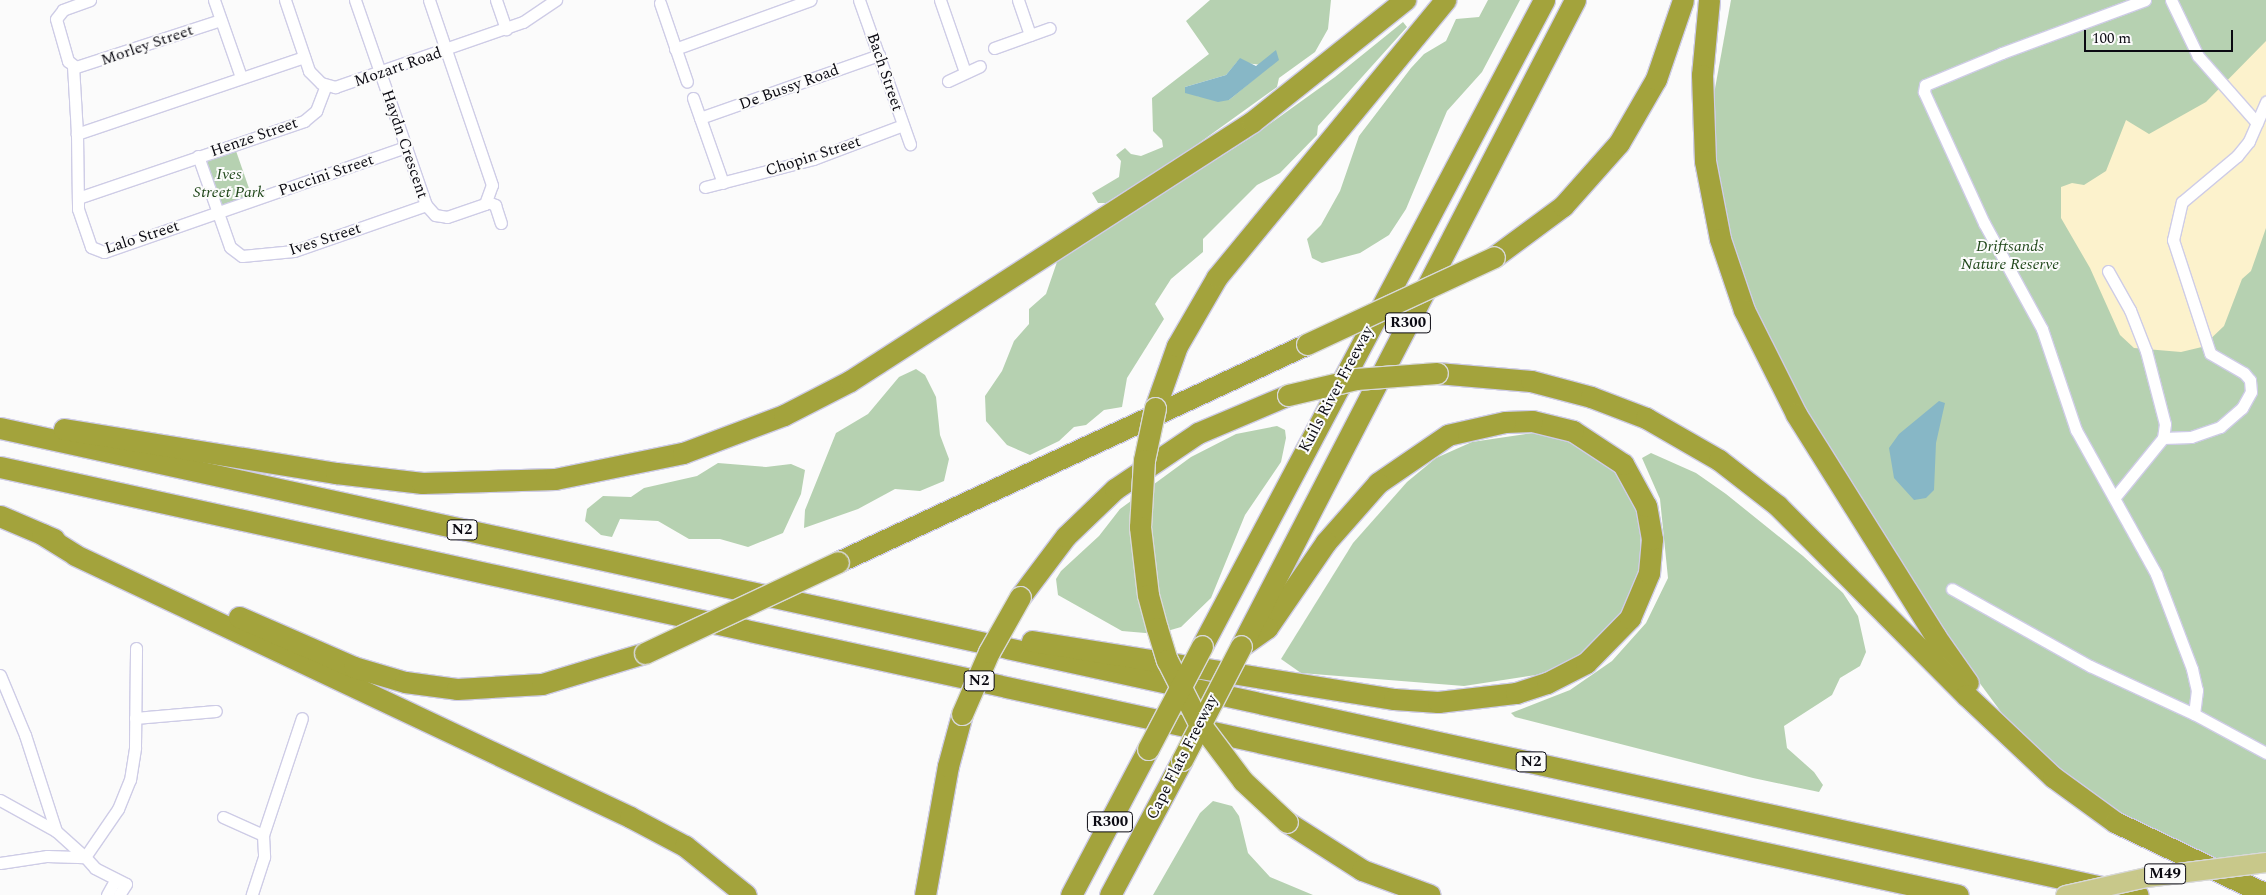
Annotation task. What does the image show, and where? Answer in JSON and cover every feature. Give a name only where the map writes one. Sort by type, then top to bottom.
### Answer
[{"type":"highway","points":[[0,418],[336,473],[422,483],[555,479],[683,453],[784,415],[850,381],[1252,122],[1404,0]]},
{"type":"highway","points":[[1430,895],[1362,870],[1287,822],[1243,781],[1198,721],[1167,660],[1148,595],[1140,527],[1144,460],[1165,375],[1197,307],[1217,277],[1445,0]]},
{"type":"highway","name":"Kuils River Freeway","points":[[1202,646],[1544,0]]},
{"type":"highway","name":"Kuils River Freeway","points":[[1241,646],[1575,0]]},
{"type":"highway","points":[[0,516],[354,668],[405,682],[457,689],[515,688],[578,676],[645,653],[1494,257],[1563,206],[1619,143],[1656,79],[1683,0]]},
{"type":"highway","points":[[1709,0],[1702,75],[1705,161],[1720,239],[1755,338],[1796,414],[1935,636],[2003,730]]},
{"type":"highway","points":[[925,895],[948,766],[962,714],[989,652],[1020,596],[1066,536],[1146,466],[1227,419],[1288,395],[1356,379],[1437,373],[1531,381],[1591,397],[1646,418],[1719,460],[1778,506],[2003,730],[2053,777],[2115,822],[2266,894]]},
{"type":"highway","points":[[924,631],[1010,637],[1394,699],[1438,702],[1507,695],[1547,683],[1586,663],[1630,618],[1649,573],[1652,539],[1646,506],[1623,464],[1573,431],[1532,421],[1505,422],[1448,435],[1378,483],[1326,542],[1267,628],[1241,646]]},
{"type":"highway","name":"N2","points":[[0,428],[2138,895]]},
{"type":"highway","name":"N2","points":[[0,467],[1958,895]]},
{"type":"highway","points":[[42,534],[75,555],[630,817],[684,846],[746,895]]},
{"type":"highway","name":"Cape Flats Freeway","points":[[1071,895],[1202,646]]},
{"type":"highway","name":"Cape Flats Freeway","points":[[1110,895],[1241,646]]},
{"type":"main road","name":"M49","points":[[2065,895],[2155,876],[2266,862]]},
{"type":"street","points":[[73,66],[56,19],[63,10],[90,0]]},
{"type":"street","points":[[214,0],[241,77]]},
{"type":"street","points":[[285,0],[312,76],[326,85]]},
{"type":"street","name":"Haydn Crescent","points":[[355,0],[426,205],[435,215],[447,217],[488,202]]},
{"type":"street","points":[[429,0],[492,185],[488,202],[495,206],[501,223]]},
{"type":"street","points":[[496,0],[506,29]]},
{"type":"street","name":"Mozart Road","points":[[326,85],[340,86],[506,29],[556,0]]},
{"type":"street","points":[[675,49],[810,0]]},
{"type":"street","name":"Bach Street","points":[[859,0],[910,144]]},
{"type":"street","points":[[940,0],[965,72]]},
{"type":"street","points":[[1018,0],[1030,35]]},
{"type":"street","points":[[2145,0],[2002,53],[1926,85],[1924,92],[1984,224],[2042,329],[2076,430],[2156,574],[2192,669],[2197,690],[2194,714]]},
{"type":"street","points":[[2171,0],[2198,56],[2257,123]]},
{"type":"street","points":[[660,3],[687,82]]},
{"type":"street","name":"Morley Street","points":[[73,66],[83,67],[221,20]]},
{"type":"street","points":[[994,48],[1050,28]]},
{"type":"street","name":"De Bussy Road","points":[[700,118],[878,55]]},
{"type":"street","points":[[77,134],[304,57]]},
{"type":"street","name":"Lalo Street","points":[[73,66],[78,198],[89,244],[101,252],[218,212]]},
{"type":"street","points":[[948,81],[980,66]]},
{"type":"street","name":"Henze Street","points":[[78,198],[304,121],[316,111],[326,85]]},
{"type":"street","points":[[693,98],[722,183]]},
{"type":"street","points":[[2163,438],[2191,438],[2220,427],[2242,408],[2251,392],[2250,380],[2244,373],[2210,353],[2173,240],[2182,202],[2237,156],[2257,123],[2266,102]]},
{"type":"street","name":"Chopin Street","points":[[705,187],[812,159],[903,125]]},
{"type":"street","name":"Puccini Street","points":[[218,212],[406,147]]},
{"type":"street","name":"Ives Street","points":[[198,156],[232,250],[247,257],[294,251],[426,205]]},
{"type":"street","points":[[2108,271],[2130,310],[2146,351],[2165,424],[2163,438],[2114,498]]},
{"type":"street","points":[[1952,589],[2090,666],[2194,714],[2266,753]]},
{"type":"street","points":[[85,857],[124,795],[135,748],[136,648]]},
{"type":"street","points":[[0,675],[4,696],[56,831]]},
{"type":"street","points":[[135,718],[216,711]]},
{"type":"street","points":[[252,895],[264,856],[263,834],[302,718]]},
{"type":"street","points":[[0,800],[56,831],[95,868],[121,882]]},
{"type":"street","points":[[223,817],[263,834]]},
{"type":"street","points":[[0,863],[48,856],[85,857]]},
{"type":"street","points":[[107,895],[121,882]]},
{"type":"street","points":[[119,895],[121,882]]},
{"type":"green space","points":[[1210,0],[1331,0],[1328,29],[1315,52],[1279,78],[1277,87],[1181,156],[1106,203],[1098,203],[1092,193],[1119,177],[1121,161],[1116,155],[1125,148],[1131,154],[1141,156],[1163,147],[1162,140],[1153,131],[1152,98],[1209,54],[1186,21]],"holes":[[[1237,62],[1270,66],[1229,100],[1197,96],[1185,87],[1226,75]]]},
{"type":"green space","points":[[1488,0],[1520,0],[1482,72],[1447,111],[1406,209],[1389,235],[1360,253],[1322,263],[1312,258],[1307,239],[1321,225],[1340,191],[1359,136],[1411,68],[1424,54],[1446,41],[1456,19],[1479,17]]},
{"type":"green space","name":"Driftsands Nature Reserve","points":[[1731,0],[2266,0],[2266,871],[2243,873],[2125,826],[2040,765],[1948,640],[1852,491],[1753,320],[1701,166]]},
{"type":"green space","points":[[1403,22],[1407,27],[1318,126],[1317,135],[1280,173],[1257,185],[1203,239],[1203,252],[1171,279],[1155,304],[1164,319],[1127,378],[1122,407],[1104,410],[1086,425],[1074,427],[1059,441],[1030,455],[1007,445],[986,421],[985,396],[1002,371],[1014,341],[1029,324],[1029,309],[1046,294],[1058,259],[1250,138],[1335,77]]},
{"type":"green space","name":"Ives Street Park","points":[[235,148],[252,197],[224,205],[218,201],[206,164],[208,159]]},
{"type":"green space","points":[[916,369],[925,375],[936,397],[940,435],[949,459],[944,481],[920,491],[895,489],[858,509],[804,528],[805,510],[836,433],[868,414],[899,377]]},
{"type":"green space","points":[[1277,426],[1285,430],[1286,438],[1281,462],[1245,515],[1211,598],[1181,627],[1157,634],[1122,631],[1058,595],[1056,579],[1061,571],[1099,536],[1120,509],[1191,457],[1236,434]]},
{"type":"green space","points":[[1533,433],[1577,442],[1616,470],[1634,502],[1641,528],[1639,579],[1628,605],[1592,647],[1560,667],[1536,675],[1464,686],[1301,673],[1281,659],[1353,543],[1407,482],[1436,458],[1472,442]]},
{"type":"green space","points":[[1651,453],[1696,473],[1726,494],[1803,556],[1843,593],[1858,616],[1866,652],[1860,666],[1840,678],[1832,695],[1784,726],[1787,748],[1814,772],[1823,785],[1819,792],[1753,778],[1515,717],[1511,713],[1570,690],[1612,661],[1646,623],[1668,578],[1660,499],[1642,458]]},
{"type":"green space","points":[[718,463],[766,467],[791,464],[805,470],[801,494],[783,533],[748,547],[720,539],[689,539],[658,521],[620,519],[612,537],[601,535],[585,521],[587,509],[603,496],[631,497],[644,488],[697,476]]},
{"type":"green space","points":[[1213,801],[1232,806],[1239,816],[1248,853],[1270,877],[1313,895],[1153,895],[1200,813]]},
{"type":"sand","points":[[2266,41],[2266,228],[2251,271],[2242,279],[2224,326],[2202,347],[2181,352],[2134,348],[2120,335],[2090,268],[2061,218],[2061,187],[2072,183],[2084,185],[2106,171],[2126,120],[2149,134],[2206,102]]},
{"type":"water","points":[[1276,50],[1279,60],[1229,100],[1218,102],[1185,93],[1185,87],[1226,75],[1240,58],[1256,66]]},
{"type":"water","points":[[1939,401],[1945,403],[1936,443],[1934,490],[1926,498],[1914,500],[1894,478],[1889,448],[1899,434]]}]
